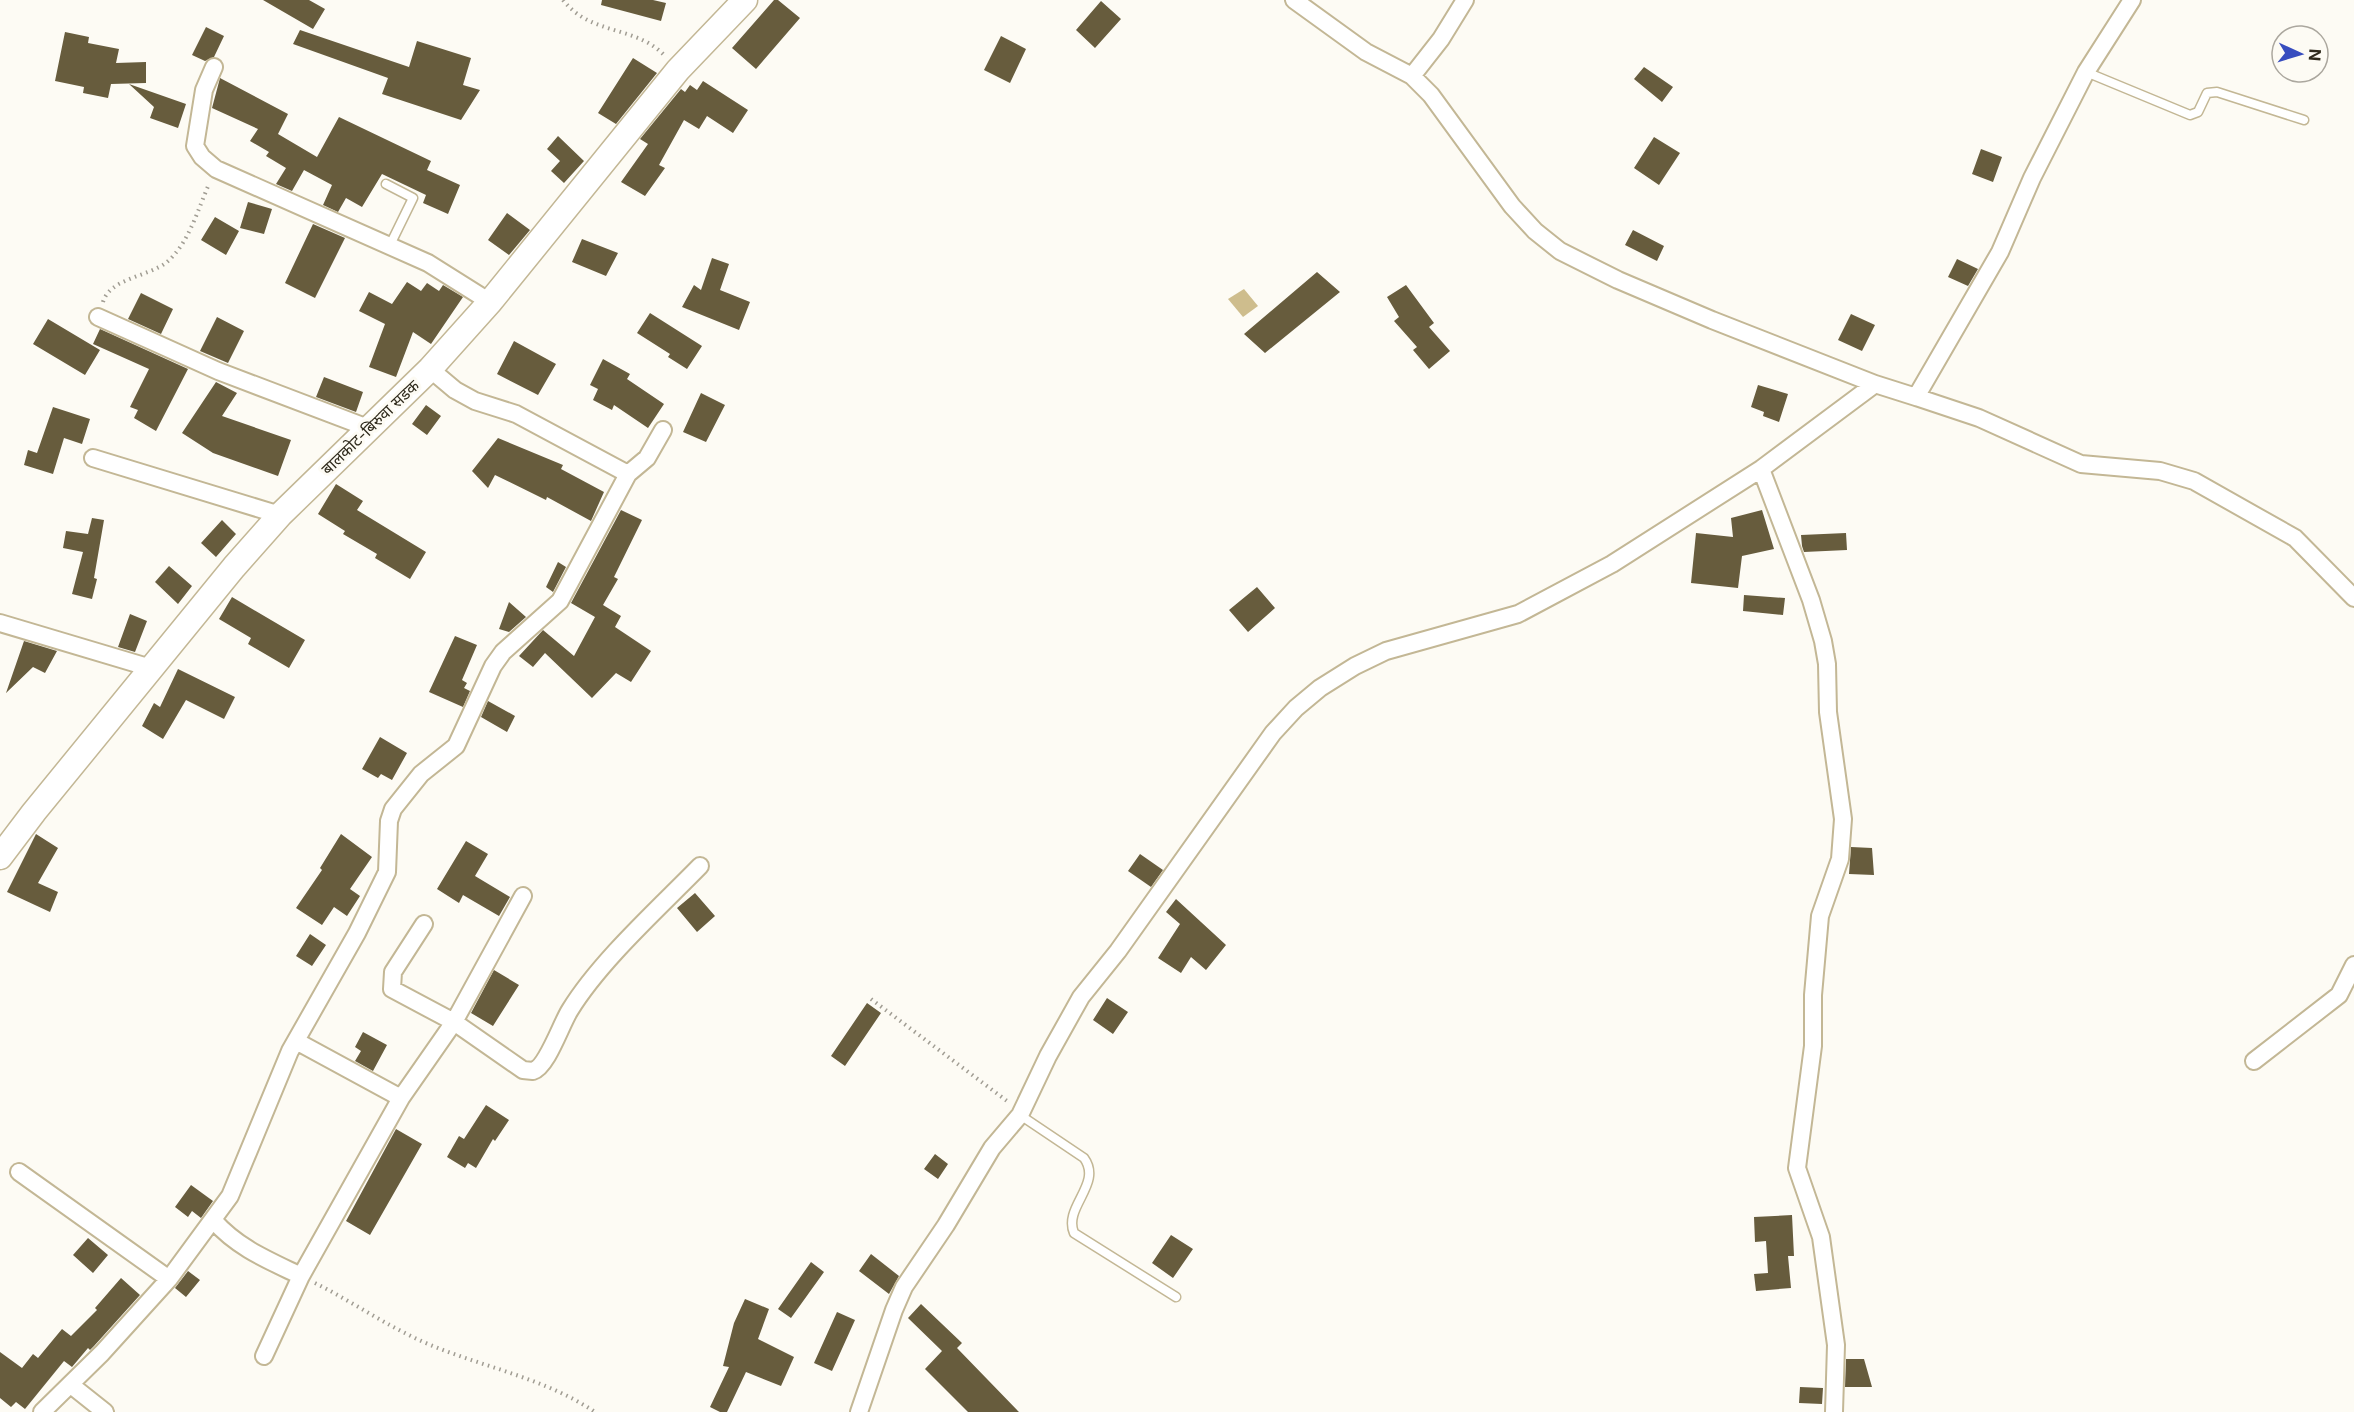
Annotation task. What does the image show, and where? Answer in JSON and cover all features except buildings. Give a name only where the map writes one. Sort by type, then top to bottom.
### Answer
[{"type":"main road","name":"बालकोट-बिरुवा सडक","points":[[0,857],[151,668],[280,515],[430,369],[490,302],[678,70],[745,0]]},
{"type":"street","points":[[1294,0],[1366,52],[1412,76],[1431,95],[1512,206],[1535,231],[1560,251],[1618,280],[1712,320],[1875,384],[1979,418],[2081,464],[2160,471],[2194,481],[2295,538],[2354,598]]},
{"type":"street","points":[[1412,76],[1441,39],[1465,0]]},
{"type":"street","points":[[1916,397],[2000,252],[2032,178],[2086,72],[2132,0]]},
{"type":"street","points":[[214,67],[204,90],[195,146],[202,157],[216,169],[389,248],[428,263],[490,302]]},
{"type":"street","points":[[98,317],[218,371],[368,428]]},
{"type":"street","points":[[430,369],[455,390],[475,401],[516,414],[628,474]]},
{"type":"street","points":[[859,1412],[904,1287],[946,1225],[992,1148],[1022,1113],[1048,1056],[1081,997],[1118,951],[1273,733],[1296,708],[1320,688],[1354,666],[1386,651],[1518,614],[1612,564],[1761,469],[1875,384]]},
{"type":"street","points":[[42,1412],[71,1385],[169,1279],[214,1221],[230,1196],[267,1102],[296,1041],[357,933],[387,872],[389,821],[393,809],[421,774],[456,746],[493,666],[503,652],[560,601],[628,474],[647,458],[663,430]]},
{"type":"street","points":[[93,458],[280,515]]},
{"type":"street","points":[[1761,469],[1811,600],[1823,641],[1827,664],[1828,712],[1843,819],[1840,859],[1820,915],[1813,995],[1813,1046],[1798,1146],[1797,1168],[1821,1237],[1836,1345],[1834,1412]]},
{"type":"street","points":[[0,623],[151,668]]},
{"type":"street","points":[[424,924],[393,972],[392,989],[454,1022],[524,1070],[539,1070],[570,1009],[594,977],[700,866]]},
{"type":"street","points":[[264,1356],[301,1276],[401,1098],[454,1022],[523,896]]},
{"type":"street","points":[[2254,1061],[2339,995],[2354,965]]},
{"type":"street","points":[[296,1041],[401,1098]]},
{"type":"street","points":[[19,1172],[169,1279]]},
{"type":"street","points":[[214,1221],[229,1238],[246,1249],[301,1276]]},
{"type":"street","points":[[71,1385],[105,1412]]},
{"type":"lane","points":[[2086,72],[2190,115],[2199,112],[2207,93],[2217,92],[2304,120]]},
{"type":"lane","points":[[386,184],[413,198],[389,248]]},
{"type":"lane","points":[[1022,1113],[1084,1158],[1088,1164],[1088,1182],[1072,1218],[1074,1233],[1176,1298]]},
{"type":"path","points":[[563,0],[583,20],[647,41],[678,70]]},
{"type":"path","points":[[98,317],[106,291],[156,270],[178,250],[216,169]]},
{"type":"path","points":[[871,999],[1022,1113]]},
{"type":"path","points":[[301,1276],[429,1344],[541,1383],[595,1412]]},
{"type":"shaded area","points":[[1244,289],[1258,306],[1243,317],[1228,299]]}]
